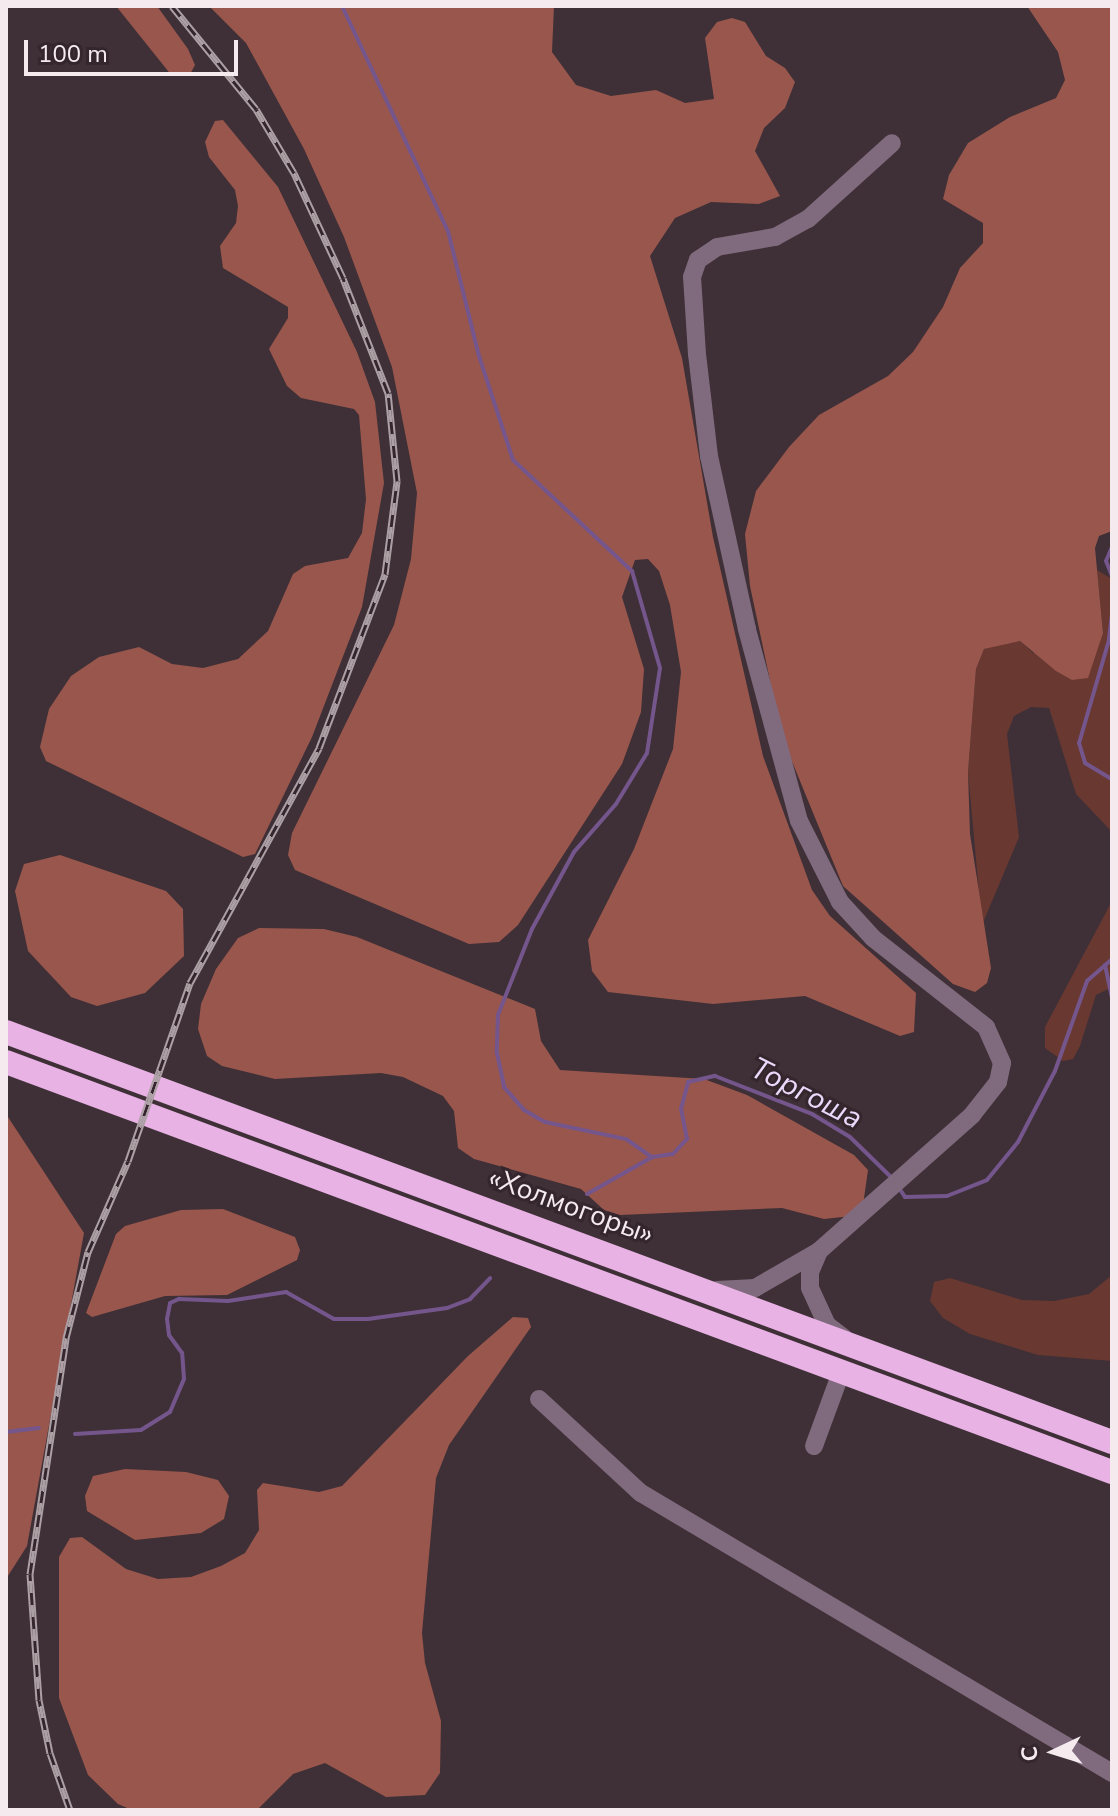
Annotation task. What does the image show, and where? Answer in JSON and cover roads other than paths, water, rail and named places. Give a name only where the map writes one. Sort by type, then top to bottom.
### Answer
[{"type":"highway","name":"«Холмогоры»","points":[[6,1032],[1112,1442]]},
{"type":"highway","name":"«Холмогоры»","points":[[6,1062],[787,1348],[1112,1472]]},
{"type":"street","points":[[706,1289],[755,1288],[819,1251],[972,1115],[998,1082],[1002,1063],[986,1027],[873,938],[840,902],[799,821],[768,716],[709,456],[692,277],[698,260],[717,247],[775,237],[808,219],[892,143]]},
{"type":"street","points":[[819,1251],[810,1272],[810,1288],[827,1325],[849,1342]]},
{"type":"street","points":[[814,1446],[842,1370]]},
{"type":"street","points":[[539,1399],[641,1493],[1112,1773]]},
{"type":"waterway","points":[[342,6],[448,231],[479,356],[513,460],[632,571],[660,668],[647,753],[616,804],[574,852],[532,929],[498,1015],[497,1053],[504,1087],[524,1110],[545,1122],[626,1139],[652,1157]]},
{"type":"waterway","name":"Торгоша","points":[[1112,547],[1106,561],[1112,576]]},
{"type":"waterway","name":"Торгоша","points":[[1112,614],[1109,640],[1079,743],[1085,763],[1112,779]]},
{"type":"waterway","name":"Торгоша","points":[[899,1188],[905,1197],[947,1196],[987,1180],[1018,1142],[1055,1071],[1087,981],[1112,959]]},
{"type":"waterway","points":[[1105,965],[1112,997]]},
{"type":"waterway","name":"Торгоша","points":[[587,1194],[652,1157],[673,1154],[687,1139],[681,1109],[688,1082],[715,1076],[812,1114],[850,1137],[892,1178]]},
{"type":"waterway","name":"Торгоша","points":[[75,1434],[141,1430],[170,1412],[184,1379],[182,1353],[169,1335],[167,1319],[170,1303],[179,1299],[228,1301],[286,1292],[334,1319],[368,1319],[447,1308],[470,1299],[490,1278]]},
{"type":"waterway","name":"Торгоша","points":[[6,1432],[39,1428]]},
{"type":"railway","points":[[70,1810],[50,1753],[39,1700],[30,1574],[66,1338],[88,1252],[128,1161],[190,983],[319,748],[385,574],[397,481],[388,393],[343,278],[294,173],[256,109],[172,6]]}]
